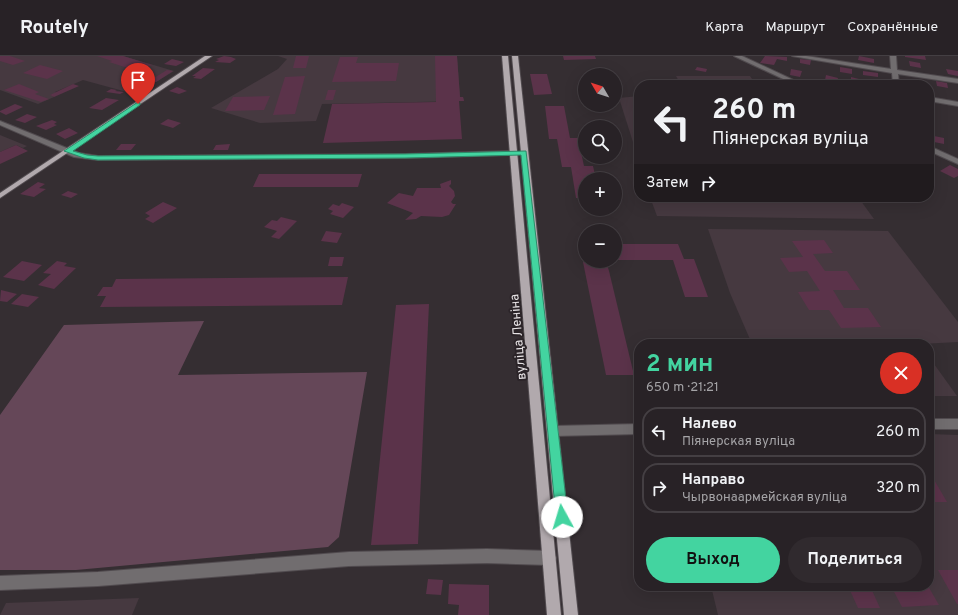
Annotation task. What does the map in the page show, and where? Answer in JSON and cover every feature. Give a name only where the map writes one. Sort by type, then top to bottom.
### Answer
[{"type":"main road","points":[[0,196],[209,56]]},
{"type":"main road","name":"вуліца Леніна","points":[[505,56],[553,431],[571,615]]},
{"type":"main road","name":"вуліца Леніна","points":[[515,56],[518,153],[538,432],[554,615]]},
{"type":"main road","points":[[538,432],[553,431]]},
{"type":"main road","points":[[549,558],[566,558]]},
{"type":"street","points":[[737,56],[790,80]]},
{"type":"street","points":[[795,56],[958,81]]},
{"type":"street","points":[[893,56],[896,80]]},
{"type":"street","points":[[934,100],[958,104]]},
{"type":"street","points":[[0,123],[68,151],[86,157],[98,158],[405,156],[518,153]]},
{"type":"street","points":[[934,150],[958,162]]},
{"type":"street","points":[[934,424],[958,424]]},
{"type":"street","points":[[553,431],[634,429]]},
{"type":"street","points":[[0,583],[98,579],[348,559],[487,556],[549,558]]},
{"type":"shaded area","points":[[0,56],[123,56],[174,71],[156,82],[146,80],[127,92],[83,80],[55,92],[56,93],[51,95],[54,97],[38,104],[0,90]]},
{"type":"shaded area","points":[[278,56],[457,56],[460,97],[463,97],[464,101],[322,104],[316,121],[260,123],[211,108],[278,69],[287,59]]},
{"type":"shaded area","points":[[676,76],[750,76],[753,80],[678,80]]},
{"type":"shaded area","points":[[634,96],[634,145],[622,107],[622,98]]},
{"type":"shaded area","points":[[0,135],[27,146],[23,148],[16,145],[0,152]]},
{"type":"shaded area","points":[[652,202],[862,202],[874,219],[657,216]]},
{"type":"shaded area","points":[[708,229],[888,231],[958,322],[958,342],[934,343],[934,339],[750,339],[730,293]]},
{"type":"shaded area","points":[[204,321],[178,375],[367,372],[339,537],[328,547],[76,570],[0,570],[0,415],[64,325]]},
{"type":"shaded area","points":[[934,364],[957,396],[934,396]]},
{"type":"shaded area","points":[[934,434],[958,435],[958,615],[718,615],[712,591],[934,591]]},
{"type":"shaded area","points":[[139,598],[132,615],[0,615],[6,603]]},
{"type":"building","points":[[0,56],[10,56],[25,61],[13,65],[0,61]]},
{"type":"building","points":[[97,56],[123,56],[152,65],[137,71],[109,62],[112,61]]},
{"type":"building","points":[[224,56],[236,59],[230,63],[215,62],[219,60],[216,59]]},
{"type":"building","points":[[296,56],[309,56],[306,68],[293,68]]},
{"type":"building","points":[[435,56],[457,56],[460,97],[463,97],[464,101],[459,101],[462,139],[323,143],[332,104],[436,102]]},
{"type":"building","points":[[563,56],[595,56],[596,59],[564,60]]},
{"type":"building","points":[[765,56],[787,57],[787,61],[777,59],[774,65],[760,63]]},
{"type":"building","points":[[859,56],[874,59],[874,63],[858,60]]},
{"type":"building","points":[[925,56],[926,60],[905,57]]},
{"type":"building","points":[[340,57],[358,57],[356,63],[399,63],[396,81],[332,82]]},
{"type":"building","points":[[172,59],[184,62],[176,66],[164,64]]},
{"type":"building","points":[[800,59],[811,60],[810,65],[800,63]]},
{"type":"building","points":[[909,61],[920,63],[921,68],[910,66]]},
{"type":"building","points":[[40,65],[63,71],[47,79],[23,73]]},
{"type":"building","points":[[697,67],[707,69],[706,72],[695,70]]},
{"type":"building","points":[[840,67],[852,69],[852,74],[840,72]]},
{"type":"building","points":[[203,68],[215,69],[201,79],[193,78],[196,76],[192,76]]},
{"type":"building","points":[[791,69],[802,71],[800,77],[790,75]]},
{"type":"building","points":[[946,69],[958,71],[958,76],[948,74]]},
{"type":"building","points":[[167,70],[173,71],[156,82],[149,81]]},
{"type":"building","points":[[863,71],[878,73],[878,77],[863,75]]},
{"type":"building","points":[[530,74],[547,74],[552,94],[534,95]]},
{"type":"building","points":[[826,75],[838,78],[838,80],[825,80]]},
{"type":"building","points":[[305,76],[295,114],[273,115],[285,77]]},
{"type":"building","points":[[851,77],[859,79],[859,80],[851,80]]},
{"type":"building","points":[[936,81],[947,83],[948,88],[937,86]]},
{"type":"building","points":[[19,84],[39,92],[35,94],[49,99],[41,102],[4,90]]},
{"type":"building","points":[[73,84],[79,86],[54,97],[50,95]]},
{"type":"building","points":[[177,87],[187,91],[179,94],[169,91]]},
{"type":"building","points":[[111,89],[124,92],[120,94],[106,92]]},
{"type":"building","points":[[328,90],[336,90],[333,100],[325,100]]},
{"type":"building","points":[[270,96],[264,110],[225,111],[233,97]]},
{"type":"building","points":[[106,98],[119,100],[102,110],[89,108]]},
{"type":"building","points":[[15,104],[23,107],[6,115],[0,112],[0,111]]},
{"type":"building","points":[[545,106],[564,106],[570,138],[578,138],[578,164],[593,166],[594,172],[578,172],[578,198],[576,198],[571,167],[562,167],[557,139],[549,139]]},
{"type":"building","points":[[27,114],[37,117],[25,123],[15,120]]},
{"type":"building","points":[[168,119],[181,123],[173,128],[160,124]]},
{"type":"building","points":[[52,120],[57,122],[54,124],[57,125],[46,130],[36,126]]},
{"type":"building","points":[[69,128],[78,133],[65,139],[56,134]]},
{"type":"building","points":[[934,136],[944,138],[944,144],[934,142]]},
{"type":"building","points":[[121,144],[136,144],[131,150],[116,150]]},
{"type":"building","points":[[230,144],[228,150],[213,150],[216,145]]},
{"type":"building","points":[[16,145],[28,151],[0,164],[0,152]]},
{"type":"building","points":[[950,165],[958,169],[958,176],[954,178],[940,171]]},
{"type":"building","points":[[259,174],[362,174],[358,187],[253,187]]},
{"type":"building","points":[[451,180],[451,184],[449,186],[454,191],[455,196],[451,202],[456,204],[449,215],[442,217],[421,216],[416,219],[405,220],[413,213],[387,203],[399,193],[413,196],[417,188],[441,188],[440,184]]},
{"type":"building","points":[[38,182],[45,184],[39,188],[46,189],[34,197],[20,194]]},
{"type":"building","points":[[68,191],[78,194],[71,198],[61,195]]},
{"type":"building","points":[[163,202],[177,208],[153,223],[145,219],[150,216],[145,213]]},
{"type":"building","points":[[342,203],[354,207],[343,218],[330,214],[333,211],[328,209],[333,204],[339,206]]},
{"type":"building","points":[[281,217],[297,221],[279,239],[271,237],[277,231],[264,227],[272,220],[277,221]]},
{"type":"building","points":[[326,231],[342,233],[337,243],[321,241]]},
{"type":"building","points":[[824,240],[833,253],[813,254],[825,271],[847,271],[860,290],[833,290],[844,308],[868,308],[881,327],[841,328],[829,310],[809,310],[798,292],[820,291],[807,271],[789,272],[780,258],[803,257],[792,241]]},
{"type":"building","points":[[622,244],[678,244],[684,259],[694,259],[708,297],[685,297],[673,260],[622,260]]},
{"type":"building","points":[[330,257],[344,257],[342,266],[328,266]]},
{"type":"building","points":[[22,261],[42,265],[24,281],[3,277]]},
{"type":"building","points":[[57,261],[67,263],[64,266],[76,268],[54,289],[38,285],[51,274],[43,273]]},
{"type":"building","points":[[584,268],[608,268],[634,375],[606,375]]},
{"type":"building","points":[[348,277],[342,305],[100,307],[106,296],[97,296],[103,287],[112,287],[116,279]]},
{"type":"building","points":[[1,290],[17,294],[7,302],[0,301]]},
{"type":"building","points":[[22,294],[39,297],[28,307],[11,304]]},
{"type":"building","points":[[429,304],[418,544],[371,545],[396,305]]},
{"type":"building","points":[[701,338],[724,339],[701,339]]},
{"type":"building","points":[[934,480],[947,502],[934,502]]},
{"type":"building","points":[[938,570],[958,570],[958,604],[957,604]]},
{"type":"building","points":[[428,579],[443,580],[441,595],[426,594]]},
{"type":"building","points":[[449,584],[489,585],[489,615],[458,615],[459,605],[448,604]]},
{"type":"building","points":[[850,591],[872,591],[880,608],[858,608]]},
{"type":"building","points":[[894,591],[931,591],[939,605],[902,607]]},
{"type":"route","points":[[138,104],[68,151],[86,157],[98,158],[405,156],[524,153],[562,517]]}]
